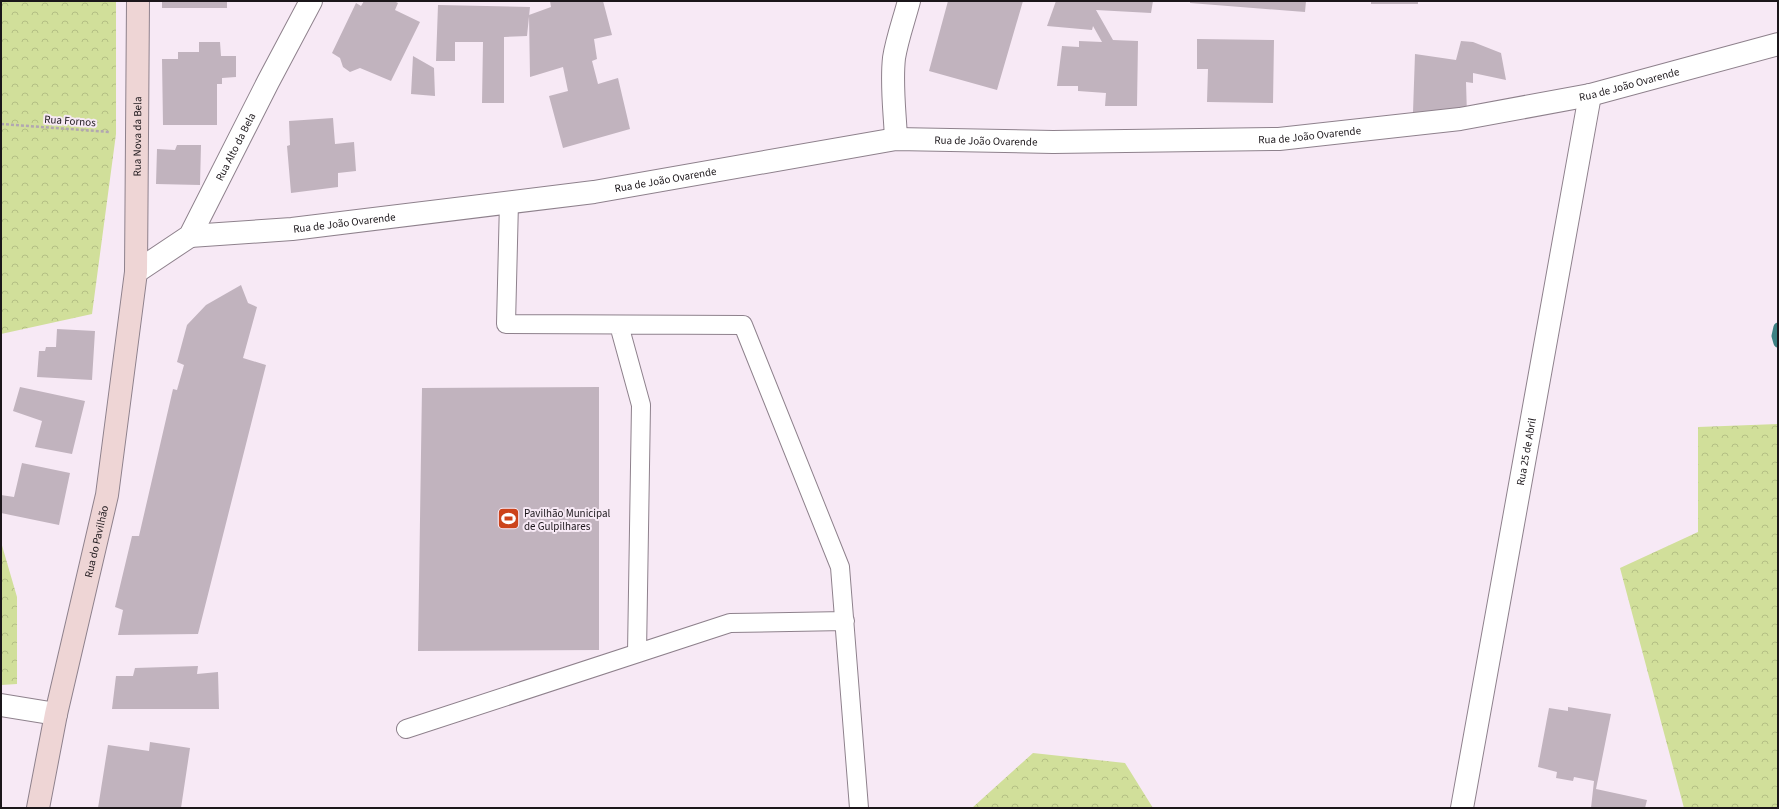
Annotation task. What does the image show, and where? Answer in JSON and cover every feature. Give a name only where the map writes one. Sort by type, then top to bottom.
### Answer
[{"type":"street","name":"Rua Nova da Bela","points":[[136,272],[138,1]]},
{"type":"street","name":"Rua Alto da Bela","points":[[136,272],[190,236],[311,1]]},
{"type":"street","points":[[896,140],[894,60],[909,1]]},
{"type":"street","name":"Rua de João Ovarende","points":[[190,236],[292,229],[594,192],[896,140],[1053,142],[1279,139],[1460,119],[1590,96],[1778,44]]},
{"type":"street","name":"Rua 25 de Abril","points":[[1462,808],[1590,96]]},
{"type":"street","name":"Rua do Pavilhão","points":[[38,808],[56,714],[107,495],[136,272]]},
{"type":"street","points":[[1,705],[56,714]]},
{"type":"lane","points":[[509,202],[506,324],[743,325],[840,567],[859,808]]},
{"type":"lane","points":[[619,325],[641,405],[637,653]]},
{"type":"lane","points":[[406,729],[730,622],[845,621]]},
{"type":"path","name":"Rua Fornos","points":[[1,124],[137,133]]},
{"type":"green space","points":[[1,1],[116,1],[116,134],[92,314],[1,334]]},
{"type":"green space","points":[[1778,424],[1778,808],[1684,808],[1620,568],[1698,532],[1698,427]]},
{"type":"green space","points":[[1,542],[17,597],[17,684],[1,685]]},
{"type":"green space","points":[[1033,753],[1125,763],[1153,808],[972,808]]},
{"type":"building","points":[[162,1],[227,1],[227,8],[162,8]]},
{"type":"building","points":[[364,1],[394,1],[398,3],[395,10],[420,22],[391,81],[360,68],[350,72],[343,67],[340,58],[332,53],[356,3],[361,6]]},
{"type":"building","points":[[550,1],[603,1],[612,35],[594,39],[597,59],[592,61],[598,84],[618,78],[630,129],[563,148],[549,96],[568,91],[563,67],[530,77],[529,15],[551,7]]},
{"type":"building","points":[[948,1],[1023,1],[997,90],[929,71]]},
{"type":"building","points":[[1056,1],[1153,1],[1151,13],[1096,10],[1113,40],[1138,41],[1137,106],[1105,106],[1106,93],[1078,91],[1078,86],[1057,86],[1062,46],[1079,47],[1079,41],[1102,42],[1093,26],[1092,30],[1047,26]]},
{"type":"building","points":[[1190,1],[1306,1],[1305,12],[1190,3]]},
{"type":"building","points":[[1371,1],[1418,1],[1418,4],[1371,4]]},
{"type":"building","points":[[438,5],[530,7],[527,36],[504,37],[504,103],[482,103],[483,42],[455,42],[455,61],[436,61]]},
{"type":"building","points":[[1197,39],[1274,40],[1273,103],[1207,102],[1208,69],[1197,69]]},
{"type":"building","points":[[1461,41],[1473,42],[1501,53],[1506,80],[1473,73],[1473,83],[1466,82],[1467,116],[1413,112],[1415,54],[1456,60]]},
{"type":"building","points":[[199,42],[220,42],[221,56],[236,56],[236,77],[222,78],[222,84],[217,84],[217,125],[163,125],[162,59],[178,59],[178,52],[199,52]]},
{"type":"building","points":[[413,56],[434,68],[435,96],[411,94]]},
{"type":"building","points":[[333,118],[335,144],[354,142],[356,171],[338,173],[338,187],[291,193],[287,146],[290,145],[289,121]]},
{"type":"building","points":[[177,145],[201,145],[200,185],[156,184],[157,149],[175,150]]},
{"type":"building","points":[[241,285],[248,303],[257,307],[243,358],[266,365],[198,634],[118,635],[123,610],[115,607],[132,536],[139,536],[173,389],[177,390],[184,365],[177,362],[187,325],[206,305]]},
{"type":"building","points":[[57,329],[95,331],[92,380],[37,377],[39,351],[45,351],[46,347],[56,347]]},
{"type":"building","points":[[20,387],[85,401],[72,454],[35,447],[42,421],[13,411]]},
{"type":"building","name":"Pavilhão Municipal de Gulpilhares","points":[[599,387],[599,650],[418,651],[422,388]]},
{"type":"building","points":[[22,463],[70,473],[59,525],[1,513],[1,495],[14,497]]},
{"type":"building","points":[[198,666],[197,674],[218,672],[219,709],[112,709],[116,676],[133,676],[135,668]]},
{"type":"building","points":[[1568,707],[1611,714],[1596,789],[1647,800],[1645,808],[1591,808],[1594,781],[1574,777],[1573,781],[1556,778],[1557,772],[1538,767],[1549,708],[1568,711]]},
{"type":"building","points":[[150,742],[190,748],[181,808],[98,808],[108,745],[149,751]]},
{"type":"waterway","points":[[1778,327],[1776,336],[1778,343]]},
{"type":"place","name":"Pavilhão Municipal de Gulpilhares","points":[[509,519]]}]
